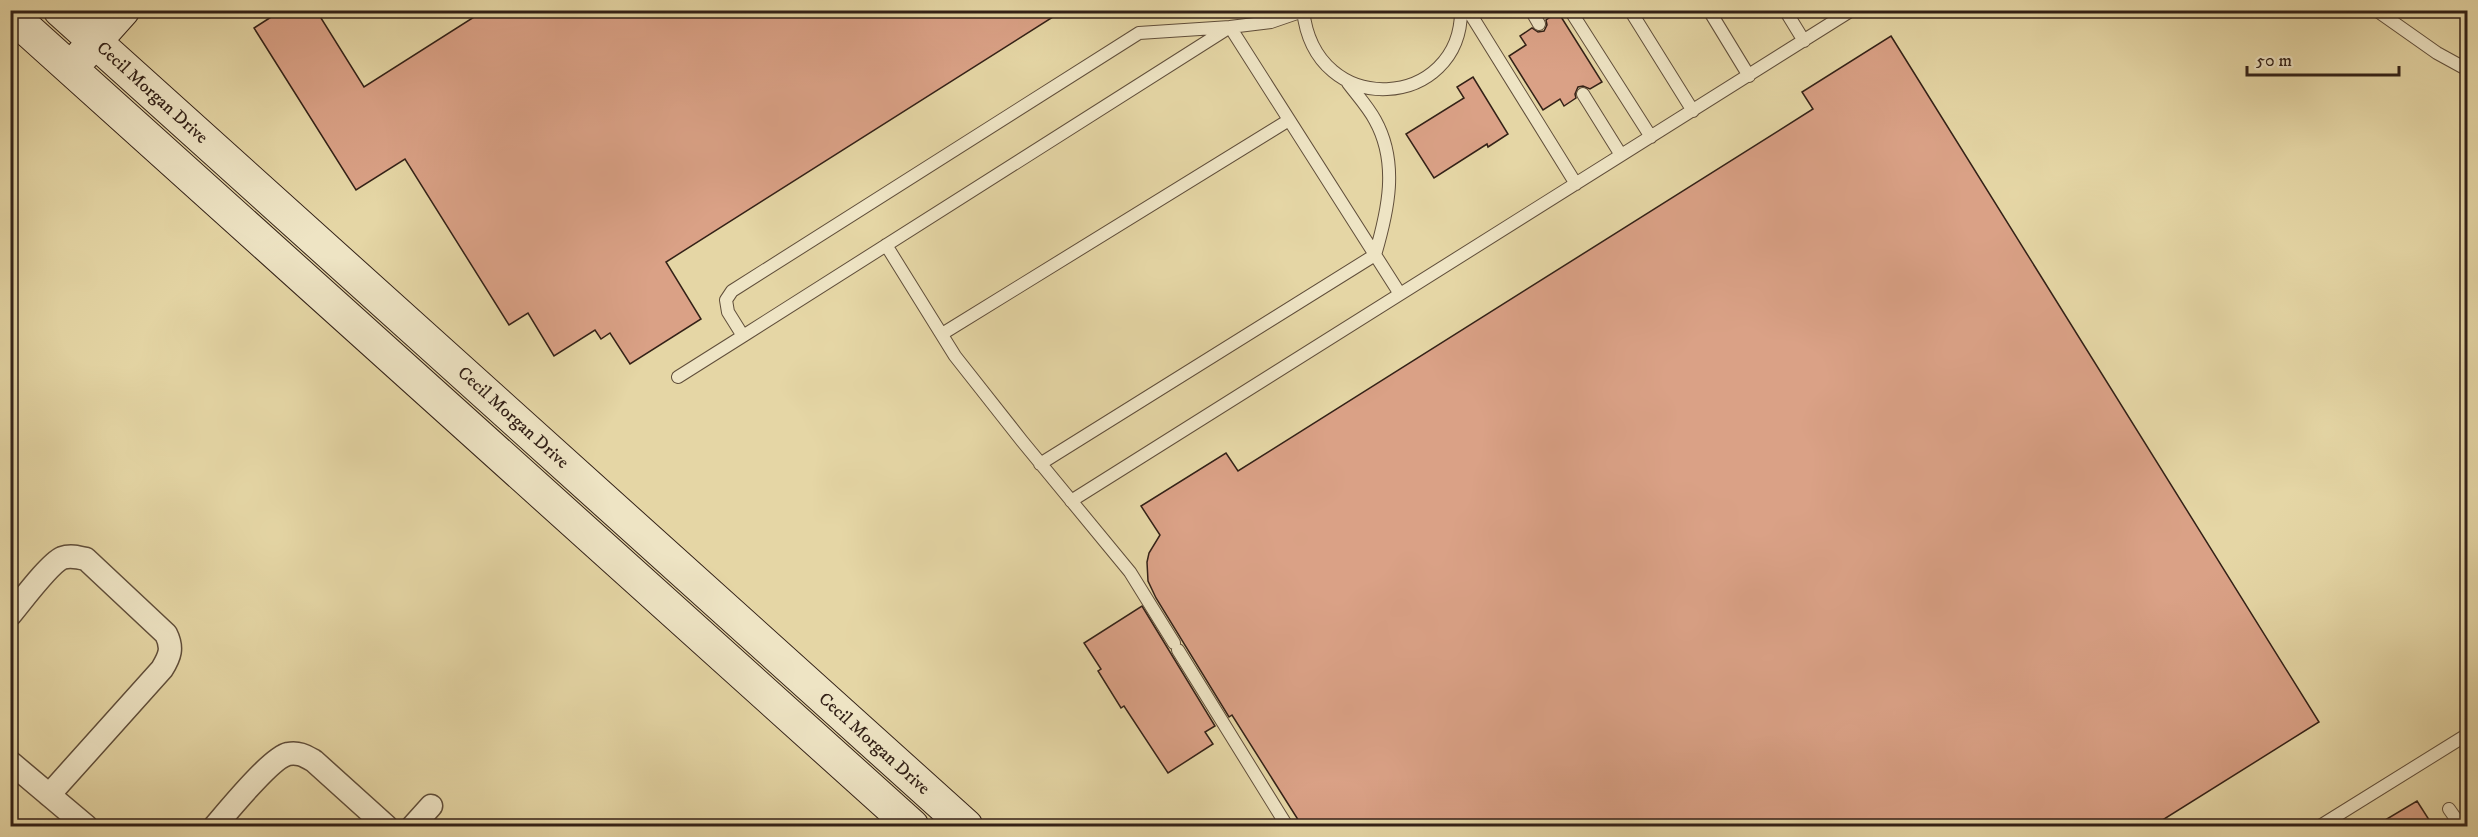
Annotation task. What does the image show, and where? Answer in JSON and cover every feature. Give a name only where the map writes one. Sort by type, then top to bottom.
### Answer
[{"type":"street","name":"Cecil Morgan Drive","points":[[60,10],[966,826]]},
{"type":"street","points":[[71,69],[123,10]]},
{"type":"street","name":"Cecil Morgan Drive","points":[[10,14],[912,826]]},
{"type":"street","points":[[10,615],[52,565],[62,558],[74,556],[86,559],[166,634],[171,645],[170,657],[162,669],[49,795]]},
{"type":"street","points":[[215,826],[270,766],[285,755],[301,754],[314,761],[387,826]]},
{"type":"street","points":[[10,762],[86,826]]},
{"type":"street","points":[[413,826],[431,806]]},
{"type":"lane","points":[[743,336],[728,312],[726,300],[732,291],[1139,33],[1271,22],[1303,11],[1305,28],[1311,45],[1321,61],[1333,73],[1348,83],[1369,89],[1390,90],[1411,85],[1430,75],[1445,59],[1456,41],[1461,10]]},
{"type":"lane","points":[[1468,10],[1576,184]]},
{"type":"lane","points":[[1531,10],[1539,24]]},
{"type":"lane","points":[[1570,10],[1651,137]]},
{"type":"lane","points":[[1630,10],[1693,111]]},
{"type":"lane","points":[[1785,10],[1804,41]]},
{"type":"lane","points":[[1071,501],[1852,10]]},
{"type":"lane","points":[[2376,10],[2437,53],[2468,70]]},
{"type":"lane","points":[[1710,12],[1749,76]]},
{"type":"lane","points":[[1230,27],[1400,294]]},
{"type":"lane","points":[[678,377],[1230,27]]},
{"type":"lane","points":[[1040,464],[1375,255],[1383,228],[1389,186],[1387,153],[1375,120],[1348,83]]},
{"type":"lane","points":[[1583,94],[1621,155]]},
{"type":"lane","points":[[942,334],[1289,120]]},
{"type":"lane","points":[[886,245],[956,356],[1040,464],[1130,572],[1287,826]]},
{"type":"lane","points":[[2320,826],[2468,734]]},
{"type":"lane","points":[[2450,808],[2461,826]]},
{"type":"building","points":[[282,10],[316,10],[364,87],[485,10],[1064,10],[666,262],[701,319],[630,364],[610,333],[601,339],[595,330],[554,356],[528,313],[509,325],[405,159],[356,190],[254,28]]},
{"type":"building","points":[[1558,12],[1602,82],[1590,89],[1583,86],[1578,87],[1576,98],[1564,106],[1560,99],[1543,110],[1509,56],[1526,45],[1520,36],[1532,28],[1538,32],[1544,31],[1547,25],[1546,20]]},
{"type":"building","points":[[1891,36],[2319,722],[2153,826],[1302,826],[1232,715],[1229,717],[1156,598],[1148,581],[1147,562],[1149,553],[1160,535],[1141,506],[1226,453],[1238,471],[1813,109],[1802,92]]},
{"type":"building","points":[[1473,77],[1508,134],[1488,147],[1487,144],[1434,178],[1406,134],[1464,98],[1457,87]]},
{"type":"building","points":[[1142,606],[1215,726],[1205,732],[1213,744],[1168,773],[1124,706],[1121,708],[1098,671],[1101,669],[1084,643]]},
{"type":"building","points":[[2417,801],[2433,826],[2375,826]]}]
